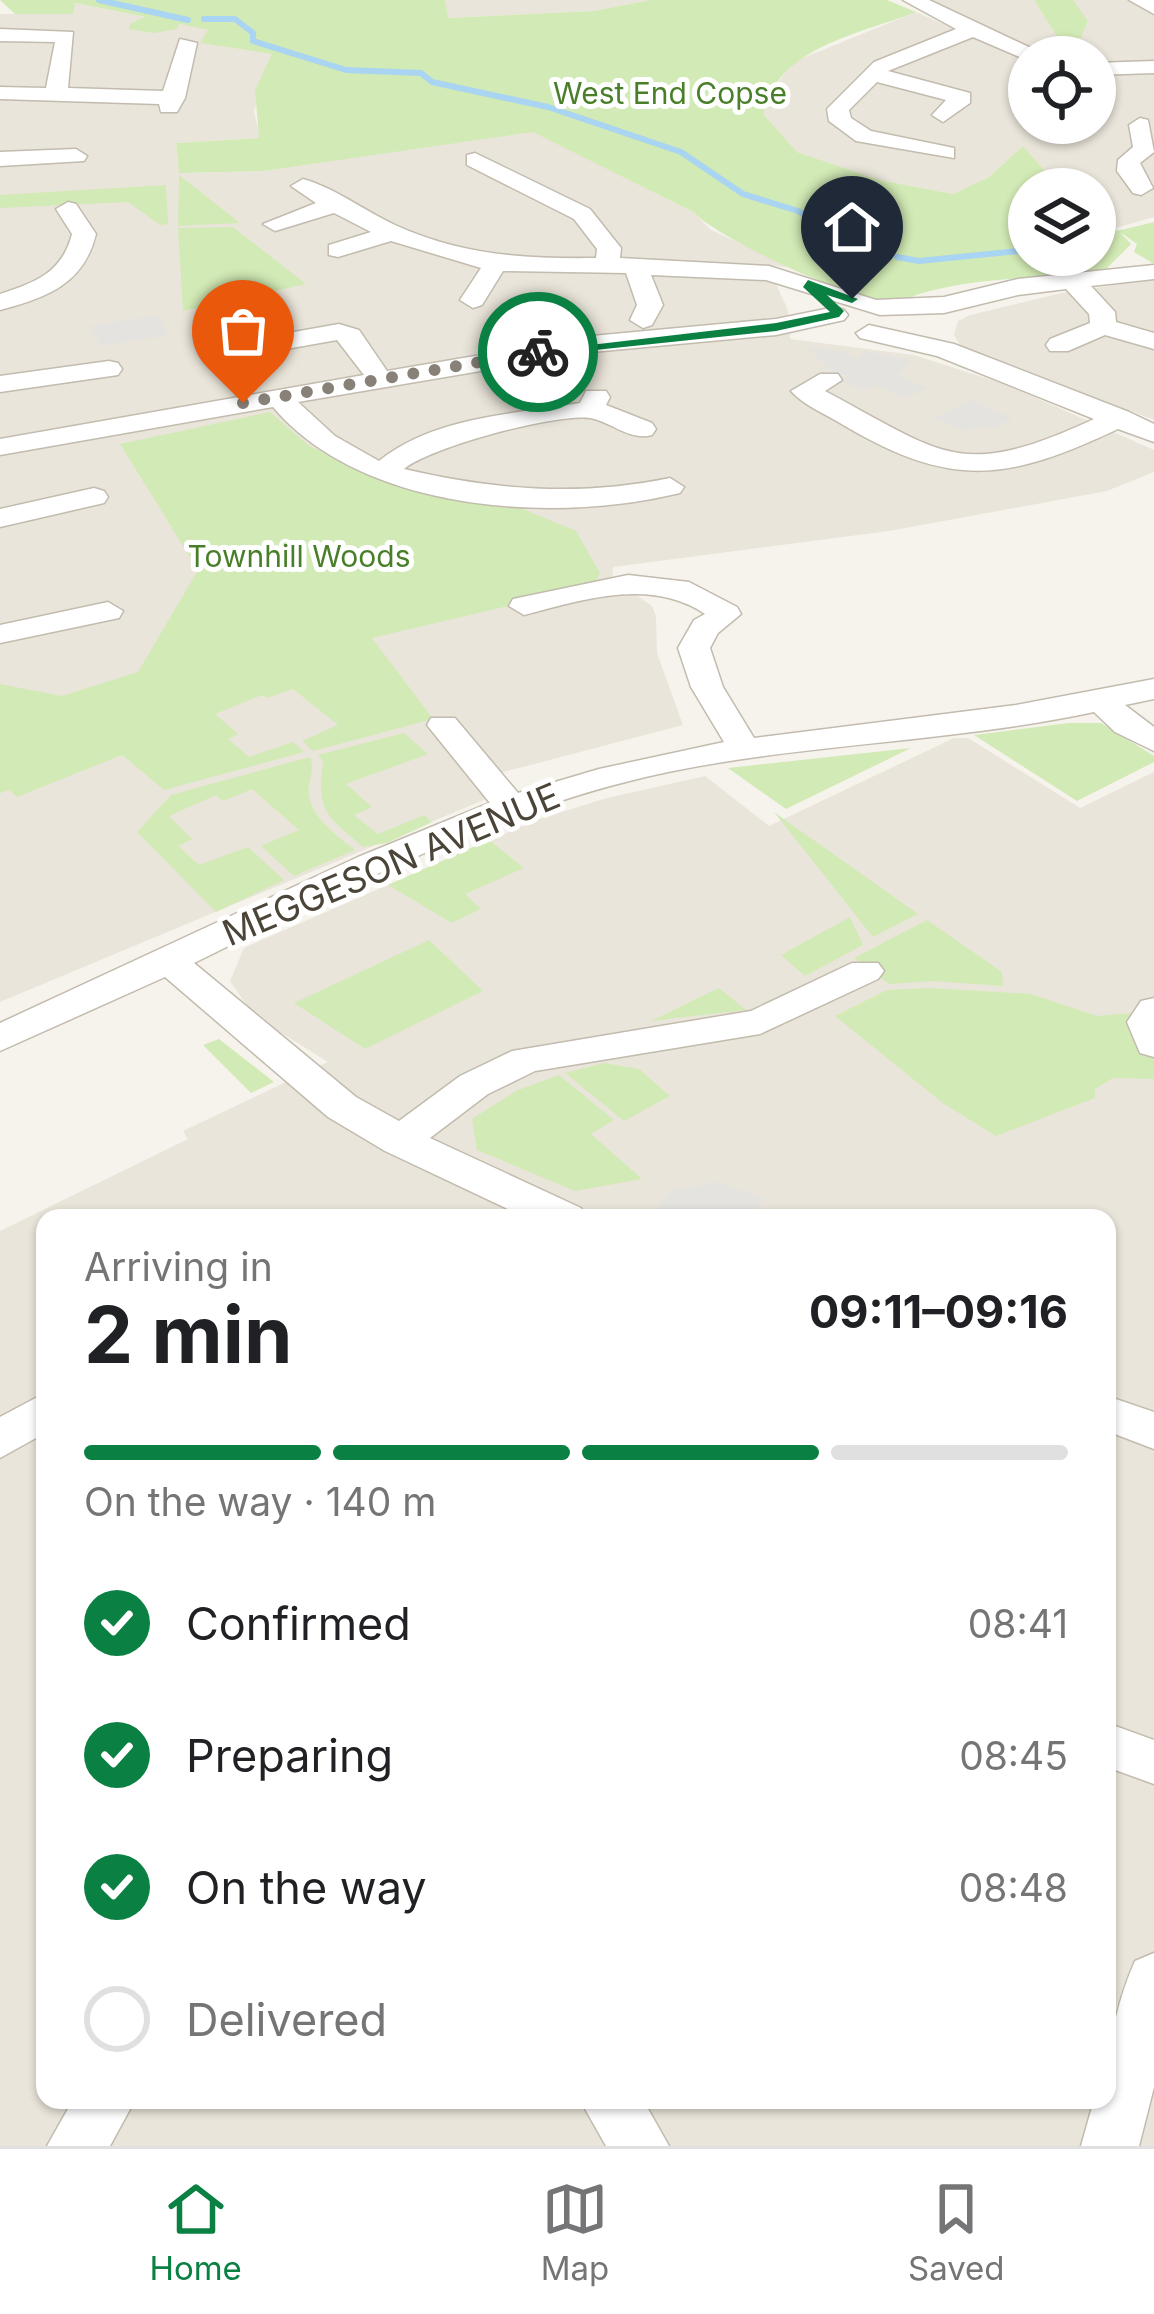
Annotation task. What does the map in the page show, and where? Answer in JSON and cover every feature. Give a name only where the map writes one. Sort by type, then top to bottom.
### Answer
[{"type":"street","points":[[913,0],[948,17],[977,19],[1008,38]]},
{"type":"street","points":[[1138,0],[1154,8]]},
{"type":"street","points":[[0,9],[5,16],[0,32],[66,37],[90,32]]},
{"type":"street","points":[[871,73],[974,100],[936,138],[858,134],[840,121],[838,109],[871,73],[977,19]]},
{"type":"street","points":[[56,94],[66,37]]},
{"type":"street","points":[[0,93],[171,102],[184,51],[204,60]]},
{"type":"street","points":[[1116,69],[1154,68]]},
{"type":"street","points":[[1141,188],[1129,171],[1129,160],[1146,141]]},
{"type":"street","points":[[0,159],[76,156]]},
{"type":"street","points":[[485,170],[582,214],[609,248],[607,266]]},
{"type":"street","points":[[303,186],[427,248],[496,263],[769,273],[885,314],[945,350]]},
{"type":"street","points":[[275,224],[335,205]]},
{"type":"street","points":[[0,302],[56,284],[74,268],[83,234],[68,209]]},
{"type":"street","points":[[338,250],[391,233]]},
{"type":"street","points":[[47,253],[80,253]]},
{"type":"street","points":[[473,300],[496,263]]},
{"type":"street","points":[[639,266],[638,281],[650,305],[644,320]]},
{"type":"street","points":[[0,447],[592,344],[848,322],[1018,287],[1154,272]]},
{"type":"street","points":[[1073,282],[1102,312],[1103,327]]},
{"type":"street","points":[[808,284],[848,322],[945,350],[1154,434]]},
{"type":"street","points":[[848,322],[885,314]]},
{"type":"street","points":[[1059,345],[1103,327],[1154,341]]},
{"type":"street","points":[[225,352],[302,330],[350,336],[380,379]]},
{"type":"street","points":[[0,384],[109,368]]},
{"type":"street","points":[[806,384],[922,453],[956,463],[977,464],[1036,452],[1119,418]]},
{"type":"street","points":[[279,397],[318,440],[345,458],[382,472],[536,502],[617,500],[670,487]]},
{"type":"street","points":[[382,472],[430,441],[593,403],[642,429]]},
{"type":"street","points":[[0,518],[59,514],[94,497]]},
{"type":"street","points":[[524,606],[608,575],[680,586],[707,598],[726,614],[705,627],[694,648],[713,703],[743,745]]},
{"type":"street","points":[[0,634],[80,627],[108,611]]},
{"type":"street","name":"MEGGESON AVENUE","points":[[7,1025],[168,960],[511,807],[598,779],[743,745],[1101,701],[1154,689]]},
{"type":"street","points":[[1101,701],[1154,741]]},
{"type":"street","points":[[443,725],[511,807]]},
{"type":"street","points":[[168,960],[342,1107],[399,1142],[546,1209]]},
{"type":"street","points":[[399,1142],[474,1085],[526,1060],[760,1022],[865,971]]},
{"type":"street","points":[[1154,1010],[1146,1022],[1154,1044]]},
{"type":"street","points":[[0,1440],[36,1416]]},
{"type":"street","points":[[1116,1416],[1154,1431]]},
{"type":"street","points":[[1116,1748],[1154,1762]]},
{"type":"street","points":[[1110,2146],[1154,1979]]},
{"type":"street","points":[[615,2109],[640,2146]]},
{"type":"shaded area","points":[[445,0],[650,0],[594,11],[447,18]]},
{"type":"shaded area","points":[[913,0],[1034,0],[1058,36],[1008,36],[1008,144],[1116,144],[1116,36],[1081,36],[1088,22],[1073,0],[1154,0],[1154,217],[1116,228],[1116,168],[1042,168],[1023,146],[989,177],[953,194],[880,180],[797,152],[764,115],[766,98],[793,62],[916,12],[963,33]]},
{"type":"shaded area","points":[[74,3],[209,30],[201,43],[273,54],[254,111],[260,138],[176,143],[179,173],[264,171],[533,131],[693,212],[711,230],[793,268],[767,265],[788,310],[790,339],[914,355],[1007,385],[1154,450],[1154,472],[1107,491],[889,531],[613,567],[611,591],[637,596],[652,606],[657,653],[683,725],[477,779],[486,799],[0,1002],[0,14],[72,14]]},
{"type":"shaded area","points":[[1154,279],[1154,420],[961,346],[954,335],[958,321],[970,315],[1062,293]]},
{"type":"shaded area","points":[[158,315],[169,335],[101,346],[90,326]]},
{"type":"shaded area","points":[[807,347],[841,351],[856,360],[865,351],[910,360],[897,375],[928,388],[906,398],[876,386],[864,391],[841,380],[848,376],[832,372]]},
{"type":"shaded area","points":[[971,400],[1013,418],[991,429],[977,426],[966,432],[934,418]]},
{"type":"shaded area","points":[[954,738],[968,738],[1080,808],[1154,772],[1154,2146],[0,2146],[0,1231],[36,1213],[36,2109],[1116,2109],[1116,1209],[45,1209],[188,1139],[183,1131],[328,1062],[254,1016],[230,981],[244,948],[536,820],[705,776],[769,826]]},
{"type":"shaded area","points":[[718,1182],[764,1199],[758,1209],[657,1209],[671,1190]]},
{"type":"green space","name":"West End Copse","points":[[0,0],[445,0],[448,18],[594,11],[650,0],[887,0],[916,12],[847,36],[802,59],[771,92],[764,115],[797,152],[880,180],[953,194],[989,177],[1023,146],[1042,168],[1008,168],[1008,276],[1059,276],[941,288],[902,301],[857,294],[761,254],[693,212],[533,132],[264,171],[179,173],[176,143],[259,138],[255,90],[272,54],[200,43],[208,30],[179,24],[177,29],[154,33],[129,29],[145,17],[75,3],[73,14],[15,14]]},
{"type":"green space","points":[[1034,0],[1073,0],[1088,21],[1082,36],[1057,36]]},
{"type":"green space","points":[[179,175],[240,223],[178,226]]},
{"type":"green space","points":[[166,185],[168,224],[160,225],[128,202],[0,208],[0,195]]},
{"type":"green space","name":"West End Copse","points":[[1154,222],[1154,264],[1134,252],[1137,244],[1120,232],[1131,244],[1116,259],[1116,230]]},
{"type":"green space","points":[[233,227],[306,284],[183,311],[178,228]]},
{"type":"green space","name":"Townhill Woods","points":[[270,412],[308,445],[365,473],[518,507],[576,531],[600,573],[593,586],[372,638],[433,719],[313,751],[302,741],[338,725],[293,689],[267,698],[262,695],[215,714],[238,734],[228,739],[249,757],[293,742],[304,752],[164,790],[122,755],[17,797],[10,790],[0,793],[0,684],[62,696],[138,672],[198,570],[120,444]]},
{"type":"green space","points":[[1101,723],[1154,756],[1154,762],[1077,801],[974,735]]},
{"type":"green space","points":[[404,733],[428,754],[346,784],[372,807],[354,815],[378,834],[424,815],[432,822],[387,843],[363,847],[326,811],[321,792],[323,761],[318,755]]},
{"type":"green space","points":[[911,748],[786,809],[728,768]]},
{"type":"green space","points":[[310,757],[312,805],[328,827],[355,850],[294,876],[261,846],[299,830],[252,789],[223,801],[216,795],[169,816],[192,839],[178,846],[199,865],[248,847],[284,880],[216,912],[137,832],[171,795]]},
{"type":"green space","points":[[774,812],[918,914],[873,937]]},
{"type":"green space","points":[[489,840],[524,868],[465,894],[481,909],[452,923],[388,885]]},
{"type":"green space","points":[[850,917],[863,945],[805,976],[781,955]]},
{"type":"green space","points":[[927,920],[1002,972],[1003,986],[933,981],[889,984],[854,958]]},
{"type":"green space","points":[[429,940],[483,991],[365,1049],[294,1003]]},
{"type":"green space","points":[[719,988],[746,1010],[651,1021]]},
{"type":"green space","points":[[887,990],[1031,994],[1097,1016],[1133,1013],[1154,1056],[1154,1079],[1113,1078],[1095,1089],[1095,1098],[996,1136],[944,1104],[835,1016]]},
{"type":"green space","points":[[219,1039],[274,1082],[251,1093],[203,1045]]},
{"type":"green space","points":[[604,1063],[639,1069],[670,1096],[624,1121],[565,1073]]},
{"type":"green space","points":[[559,1075],[614,1120],[591,1134],[642,1179],[575,1191],[477,1150],[472,1119],[518,1090]]},
{"type":"waterway","points":[[99,0],[188,20]]},
{"type":"waterway","points":[[204,19],[235,19],[253,33],[253,41],[346,70],[421,73],[432,82],[548,107],[681,152],[743,194],[798,211],[813,219],[831,240],[858,248]]},
{"type":"waterway","points":[[897,257],[919,261],[1008,252]]},
{"type":"way so far","points":[[243,403],[538,352]]},
{"type":"route","points":[[538,352],[776,327],[835,315],[838,311],[808,284],[852,299]]}]
